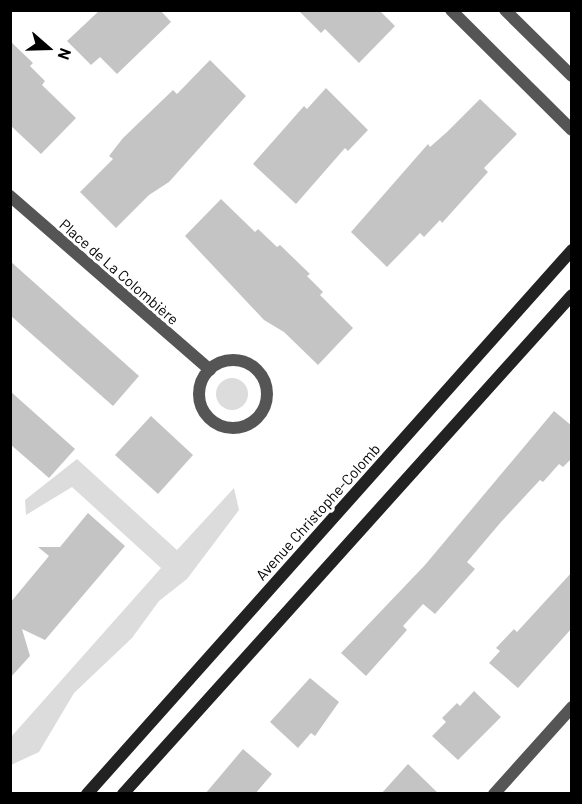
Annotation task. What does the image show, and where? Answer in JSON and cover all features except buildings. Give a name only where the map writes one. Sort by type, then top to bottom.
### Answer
[{"type":"main road","name":"Avenue Christophe-Colomb","points":[[87,794],[572,250]]},
{"type":"main road","points":[[123,794],[572,294]]},
{"type":"street","points":[[451,10],[572,130]]},
{"type":"street","points":[[505,10],[572,76]]},
{"type":"street","name":"Place de La Colombière","points":[[10,196],[210,370]]},
{"type":"street","points":[[237,360],[258,370],[267,392],[257,419],[236,429],[209,418],[200,397],[203,380],[210,370],[219,363],[237,360]]},
{"type":"street","points":[[494,794],[572,707]]},
{"type":"shaded area","points":[[232,378],[243,383],[248,394],[243,405],[232,410],[221,405],[216,394],[221,383]]},
{"type":"shaded area","points":[[77,459],[177,550],[234,488],[239,510],[187,579],[159,601],[132,638],[74,693],[39,752],[11,765],[11,737],[161,568],[72,487],[26,515],[25,500]]}]
